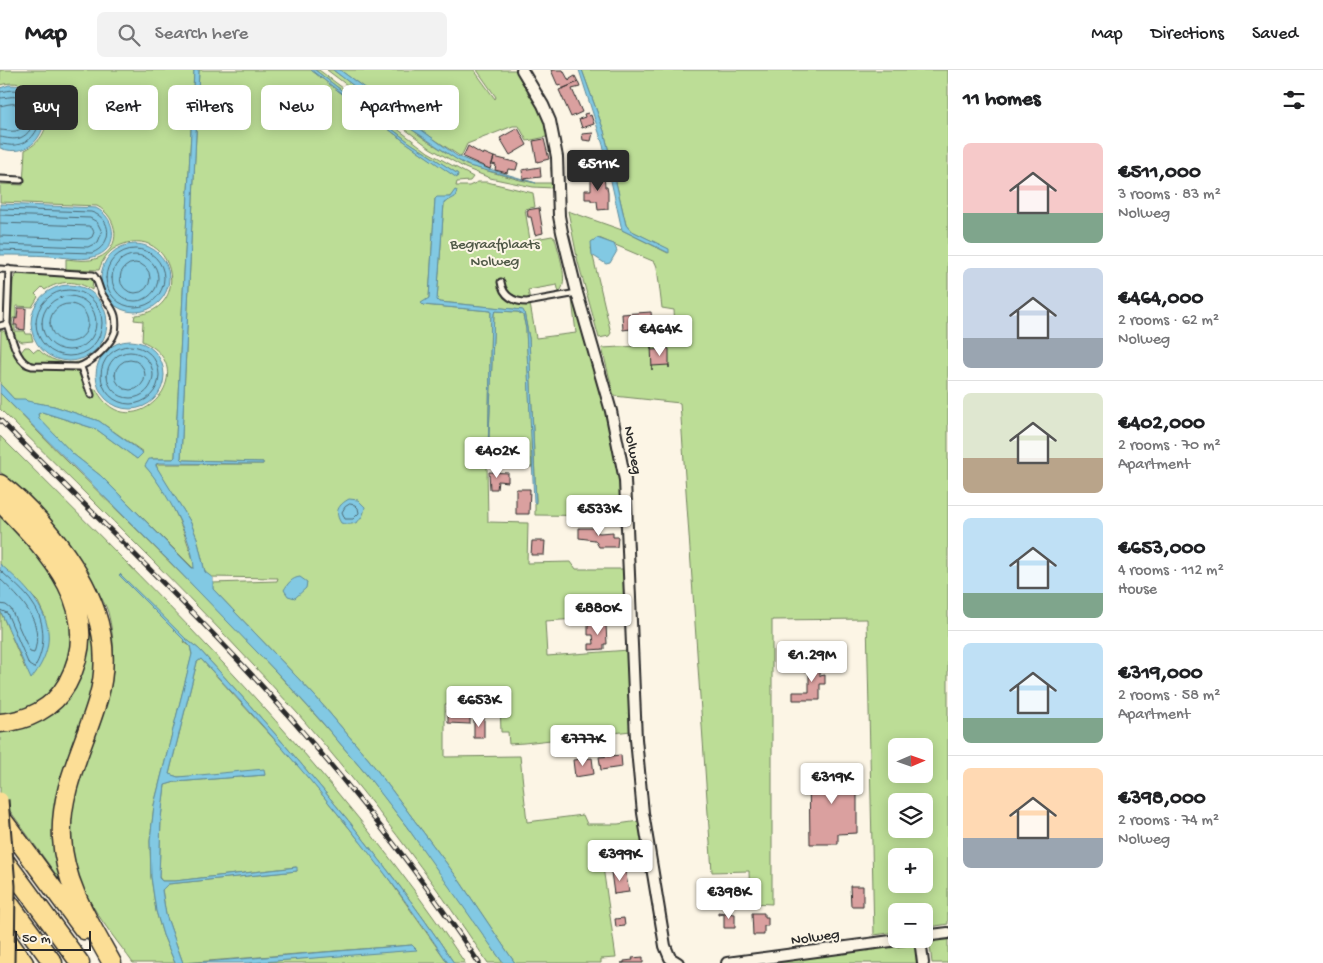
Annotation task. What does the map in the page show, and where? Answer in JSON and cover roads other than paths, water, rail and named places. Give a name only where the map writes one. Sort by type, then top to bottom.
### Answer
[{"type":"highway","points":[[0,484],[20,501],[56,542],[79,574],[94,603],[98,617],[103,649],[102,682],[70,782],[65,801],[61,837],[65,868],[70,882],[112,963]]},
{"type":"highway","points":[[0,502],[49,557],[63,578],[77,607],[81,638],[76,665],[58,696],[30,717],[0,723]]},
{"type":"highway","points":[[0,509],[15,518]]},
{"type":"highway","points":[[0,816],[108,963]]},
{"type":"highway","points":[[0,854],[80,963]]},
{"type":"highway","points":[[0,890],[53,963]]},
{"type":"highway","points":[[0,930],[15,959]]},
{"type":"highway","points":[[0,937],[15,959]]},
{"type":"main road","points":[[0,800],[15,959]]},
{"type":"street","name":"Nolweg","points":[[522,70],[544,105],[550,122],[556,158],[559,216],[577,293],[611,411],[625,480],[636,739],[643,813],[664,946],[670,958],[678,963]]},
{"type":"street","points":[[933,935],[948,933]]},
{"type":"street","name":"Nolweg","points":[[727,963],[888,941]]},
{"type":"street","points":[[921,948],[923,963]]},
{"type":"lane","points":[[0,180],[20,180]]},
{"type":"lane","points":[[0,269],[90,274],[95,276],[101,292],[114,313],[116,327],[114,335],[102,350],[81,366],[28,366],[20,358],[7,324],[9,270]]},
{"type":"lane","points":[[501,282],[502,289],[507,295],[521,302],[577,293]]},
{"type":"lane","points":[[0,326],[7,324]]},
{"type":"lane","points":[[81,366],[90,395]]},
{"type":"water","points":[[194,70],[199,70],[198,85],[193,85]]},
{"type":"water","points":[[311,70],[315,70],[342,91],[342,94]]},
{"type":"water","points":[[333,70],[340,70],[360,85],[353,85]]},
{"type":"water","points":[[579,70],[582,70],[604,131],[626,225],[630,230],[669,249],[669,253],[622,230],[603,145]]},
{"type":"water","points":[[9,85],[15,86],[15,130],[41,130],[39,136],[30,146],[17,150],[0,148],[0,88]]},
{"type":"water","points":[[191,130],[196,130],[181,458],[183,460],[263,462],[263,464],[159,463],[156,466],[190,521],[197,538],[205,572],[213,578],[213,589],[315,696],[370,761],[459,880],[515,963],[503,963],[407,827],[366,774],[321,721],[171,563],[0,393],[0,384],[14,399],[25,399],[54,406],[99,421],[143,453],[137,459],[96,429],[42,412],[38,414],[39,418],[73,454],[101,476],[194,568],[189,543],[176,514],[161,487],[145,466],[149,459],[173,459],[175,457]]},
{"type":"water","points":[[390,130],[393,130],[458,174],[457,178]]},
{"type":"water","points":[[412,130],[422,130],[457,156],[486,168],[536,183],[469,166]]},
{"type":"water","points":[[455,190],[457,191],[455,197],[444,203],[437,300],[439,302],[523,310],[524,312],[529,338],[536,503],[534,502],[526,329],[523,315],[518,312],[496,311],[494,313],[488,459],[491,311],[423,305],[421,303],[429,298],[435,199],[437,197],[450,197]]},
{"type":"water","points":[[0,204],[96,208],[103,213],[112,227],[111,242],[108,248],[101,254],[88,258],[0,255]]},
{"type":"water","points":[[597,238],[614,244],[617,251],[610,263],[606,264],[592,255],[591,242]]},
{"type":"water","points":[[142,244],[154,250],[163,259],[169,271],[167,291],[159,302],[142,312],[128,312],[111,302],[103,291],[101,271],[111,254],[122,246]]},
{"type":"water","points":[[69,285],[84,288],[96,296],[104,308],[107,323],[104,338],[96,350],[84,358],[69,361],[54,358],[42,350],[34,338],[31,323],[34,308],[42,296],[54,288]]},
{"type":"water","points":[[137,341],[149,347],[158,356],[164,368],[162,388],[154,399],[137,409],[123,409],[106,399],[98,388],[96,368],[106,351],[117,343]]},
{"type":"water","points":[[349,499],[358,500],[365,507],[364,512],[358,522],[350,524],[341,523],[338,509]]},
{"type":"water","points":[[0,564],[14,576],[37,602],[48,630],[48,646],[42,662],[31,679],[0,610]]},
{"type":"water","points":[[120,574],[186,639],[199,649],[267,724],[364,840],[454,963],[448,963],[392,883],[300,768],[201,659],[197,662],[169,774],[178,777],[264,769],[265,775],[175,782],[165,785],[161,818],[159,878],[162,881],[175,881],[297,867],[297,871],[168,884],[162,890],[166,915],[183,963],[175,963],[163,935],[156,911],[151,877],[150,841],[154,805],[192,654],[190,646]]},
{"type":"water","points":[[300,577],[307,582],[306,588],[295,598],[288,596],[284,590],[292,580]]},
{"type":"water","points":[[412,945],[417,950],[250,963],[191,963]]},
{"type":"railway","points":[[0,420],[208,628],[302,731],[394,844],[479,963]]},
{"type":"park label","name":"Begraafplaats Nolweg","points":[[495,252]]}]
